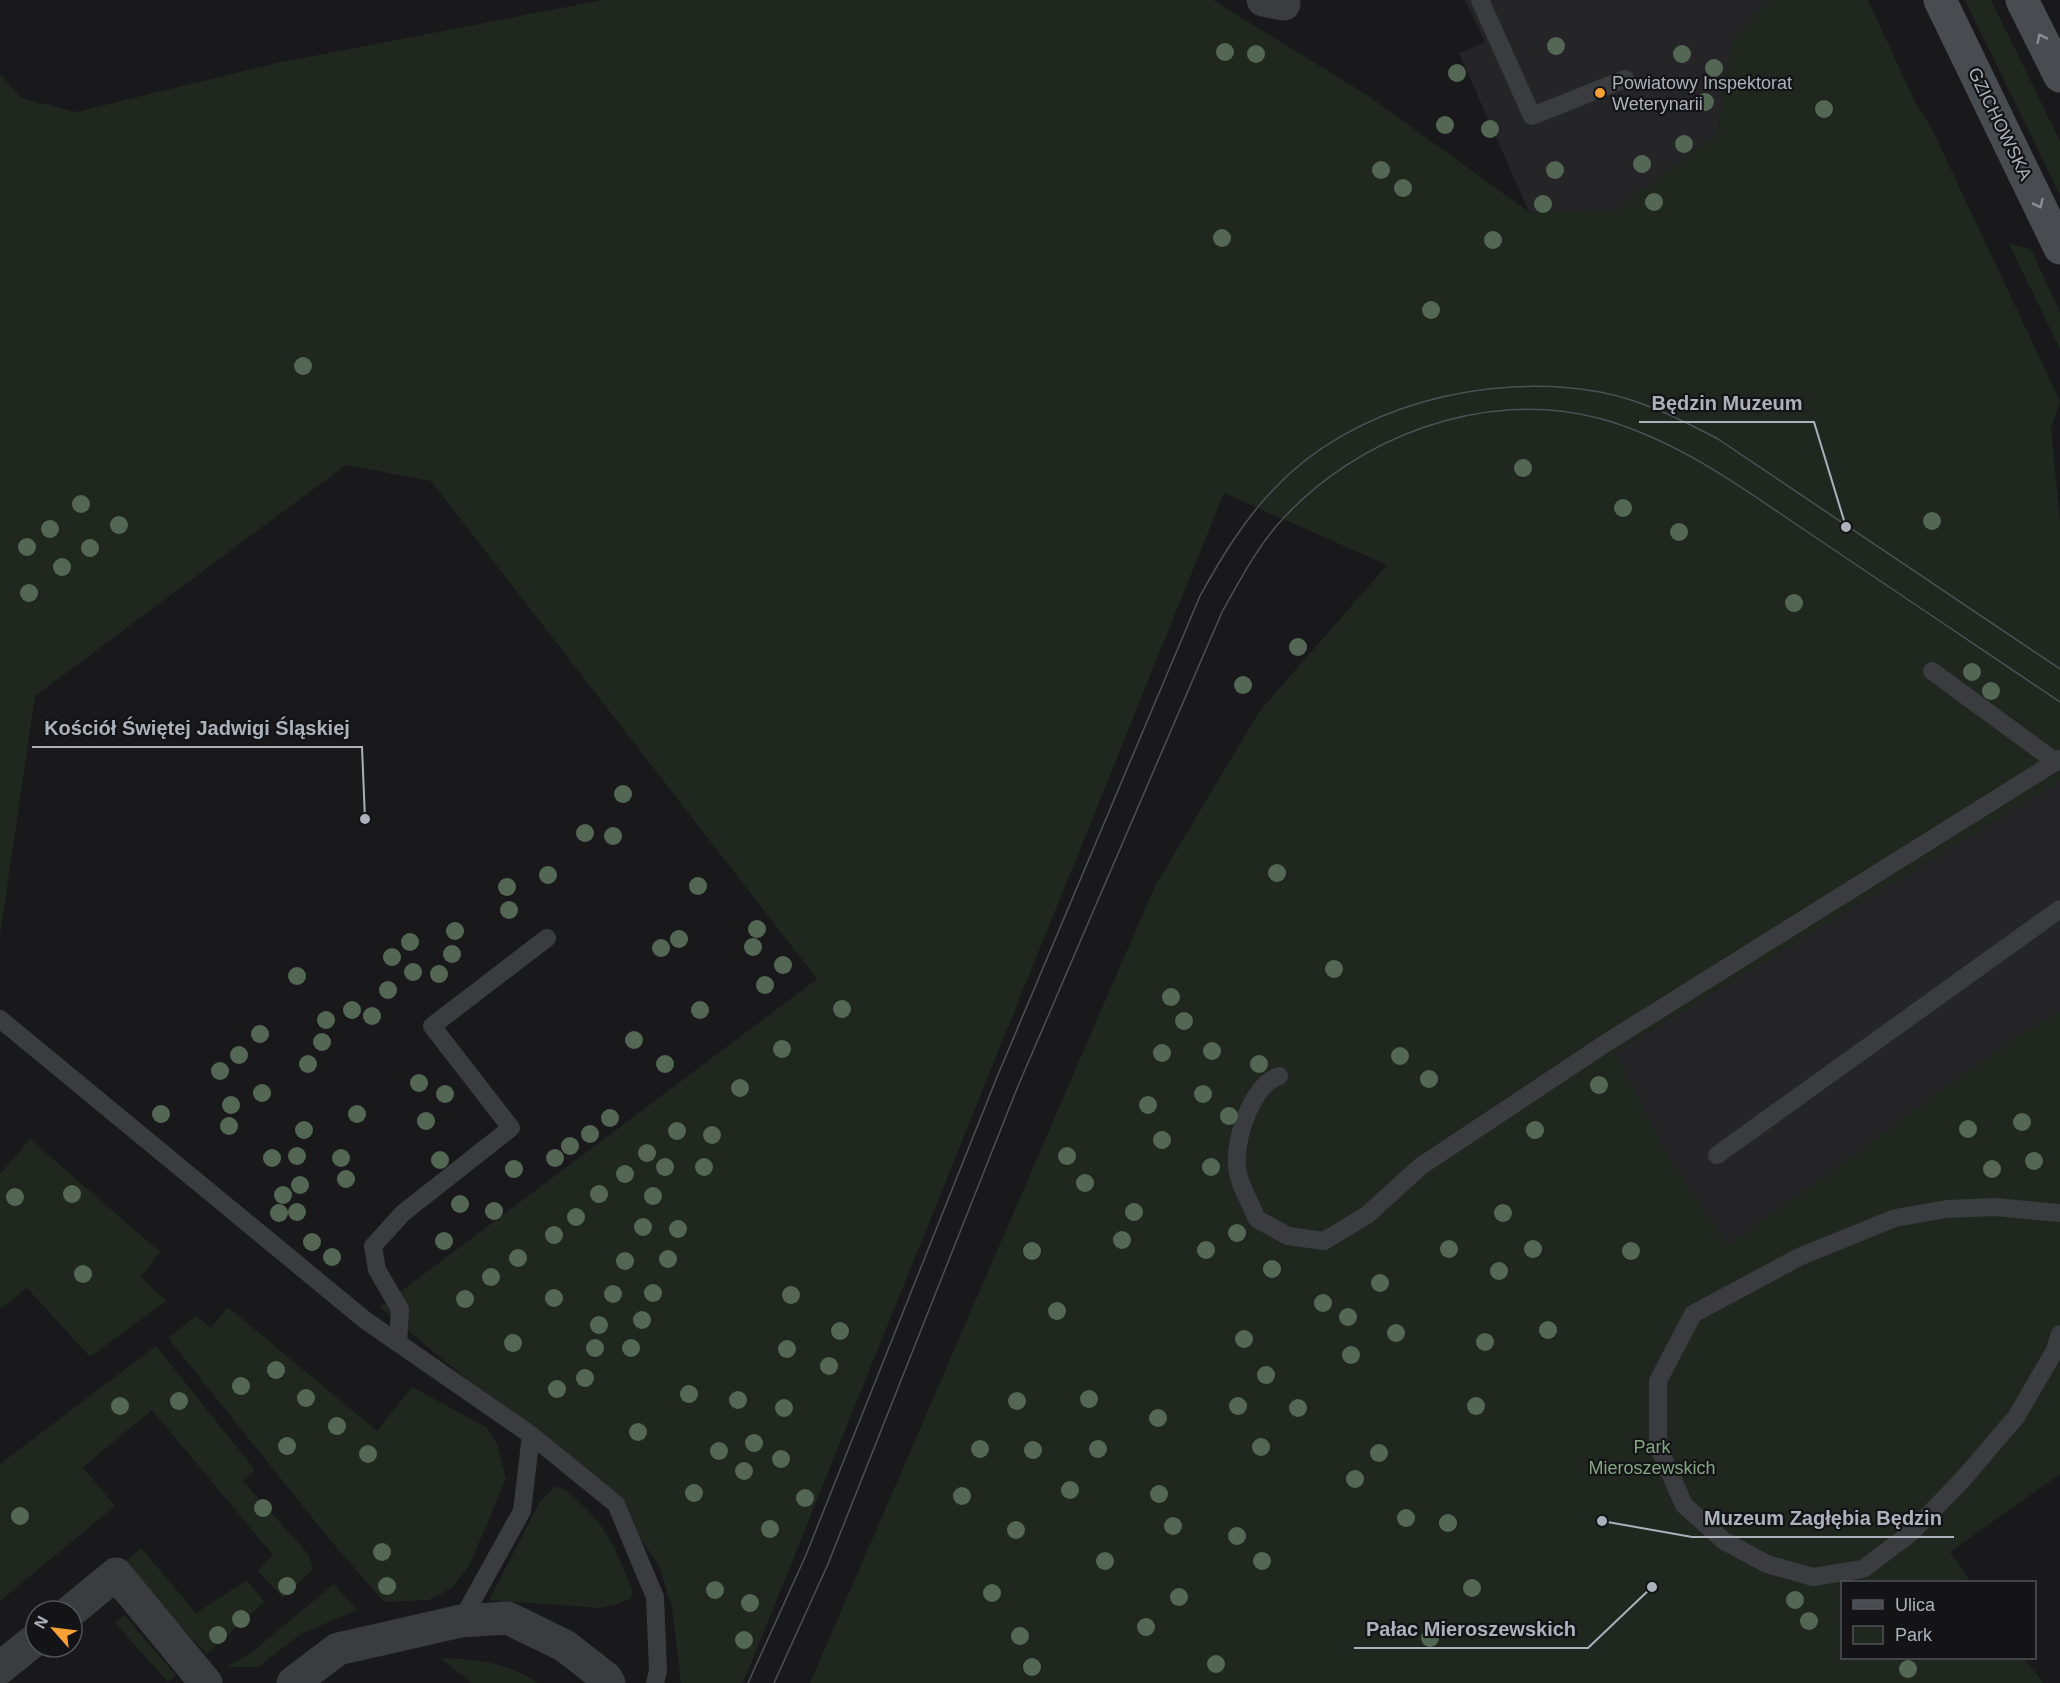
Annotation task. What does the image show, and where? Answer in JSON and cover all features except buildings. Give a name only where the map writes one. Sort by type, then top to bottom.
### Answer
[{"type":"street","name":"GZICHOWSKA","points":[[1940,0],[2060,248]]},
{"type":"street","points":[[2022,0],[2060,76]]},
{"type":"street","points":[[84,1600],[116,1574],[206,1683]]},
{"type":"street","points":[[293,1683],[338,1649],[461,1621],[508,1618],[565,1646],[606,1678],[609,1683]]},
{"type":"street","points":[[0,1668],[24,1649]]},
{"type":"lane","points":[[1480,0],[1532,117],[1625,78]]},
{"type":"lane","points":[[1279,1076],[1270,1079],[1243,1118],[1237,1168],[1257,1219],[1288,1236],[1324,1241],[1367,1215],[1421,1166],[1606,1043],[2058,760],[1932,670]]},
{"type":"lane","points":[[1718,1155],[2060,909]]},
{"type":"lane","points":[[398,1343],[400,1309],[377,1270],[373,1246],[403,1213],[511,1128],[432,1026],[547,938]]},
{"type":"lane","points":[[0,1019],[365,1320],[531,1435],[616,1504],[655,1597],[658,1671],[655,1683]]},
{"type":"lane","points":[[2060,1213],[1995,1207],[1947,1209],[1895,1218],[1799,1257],[1693,1314],[1658,1381],[1658,1446],[1684,1506],[1724,1541],[1767,1564],[1813,1577],[1863,1569],[1912,1532],[1964,1478],[2016,1417],[2054,1352],[2060,1334]]},
{"type":"lane","points":[[461,1621],[522,1511],[531,1435]]},
{"type":"shaded area","name":"Powiatowy Inspektorat Weterynarii","points":[[1465,0],[1770,0],[1732,40],[1717,133],[1615,210],[1529,212],[1459,53],[1485,42]]},
{"type":"shaded area","points":[[2060,781],[2060,1011],[2008,1042],[1729,1245],[1672,1164],[1614,1053]]},
{"type":"green space","name":"Park Mieroszewskich","points":[[603,0],[1213,0],[1367,95],[1529,212],[1615,210],[1717,133],[1732,39],[1769,0],[1868,0],[1917,106],[1931,127],[2060,401],[2051,428],[2060,522],[2060,781],[1614,1053],[1672,1164],[1729,1245],[2008,1042],[2060,1011],[2060,1474],[1950,1552],[1970,1581],[1841,1581],[1841,1659],[2025,1659],[2043,1683],[810,1683],[1154,888],[1259,712],[1387,565],[1224,493],[743,1683],[681,1683],[672,1608],[659,1566],[621,1508],[380,1307],[817,979],[431,481],[346,465],[35,696],[0,936],[0,74],[21,98],[76,112],[277,63]]},
{"type":"green space","points":[[1965,0],[1991,0],[2060,141],[2060,195]]},
{"type":"green space","points":[[2009,244],[2031,249],[2060,312],[2060,349]]},
{"type":"green space","points":[[30,1139],[160,1252],[141,1277],[166,1301],[90,1357],[27,1288],[0,1309],[0,1174]]},
{"type":"green space","points":[[228,1307],[377,1431],[412,1387],[486,1427],[497,1444],[506,1479],[469,1566],[452,1588],[429,1600],[384,1602],[330,1540],[168,1338],[196,1316],[211,1328]]},
{"type":"green space","points":[[156,1346],[255,1470],[243,1481],[309,1555],[313,1569],[283,1598],[258,1571],[273,1555],[152,1410],[83,1467],[115,1506],[0,1601],[0,1464]]},
{"type":"green space","points":[[554,1487],[569,1492],[604,1530],[627,1576],[632,1590],[631,1598],[600,1608],[489,1600],[539,1503]]},
{"type":"green space","points":[[141,1548],[196,1613],[247,1580],[264,1602],[207,1654],[121,1566]]},
{"type":"green space","points":[[334,1584],[357,1610],[301,1634],[258,1667],[227,1667],[252,1652]]},
{"type":"green space","points":[[124,1615],[176,1675],[168,1682],[115,1623]]},
{"type":"green space","points":[[440,1658],[466,1659],[503,1666],[538,1683],[472,1683]]},
{"type":"tram line","points":[[748,1683],[806,1555],[997,1077],[1200,596],[1224,555],[1251,516],[1272,491],[1304,461],[1341,436],[1381,417],[1424,402],[1468,392],[1513,387],[1557,387],[1616,395],[1660,411],[1718,439],[2060,669]]},
{"type":"tram line","points":[[774,1683],[828,1564],[1018,1086],[1222,612],[1248,566],[1279,523],[1310,493],[1345,466],[1384,444],[1425,427],[1467,415],[1511,410],[1555,410],[1598,418],[1627,427],[1682,452],[1759,499],[2060,702]]},
{"type":"place","name":"Powiatowy Inspektorat Weterynarii","points":[[1600,93]]},
{"type":"place","name":"Będzin Muzeum","points":[[1846,527]]},
{"type":"place","name":"Kościół Świętej Jadwigi Śląskiej","points":[[365,819]]},
{"type":"place","name":"Muzeum Zagłębia Będzin","points":[[1602,1521]]},
{"type":"place","name":"Pałac Mieroszewskich","points":[[1652,1587]]}]
